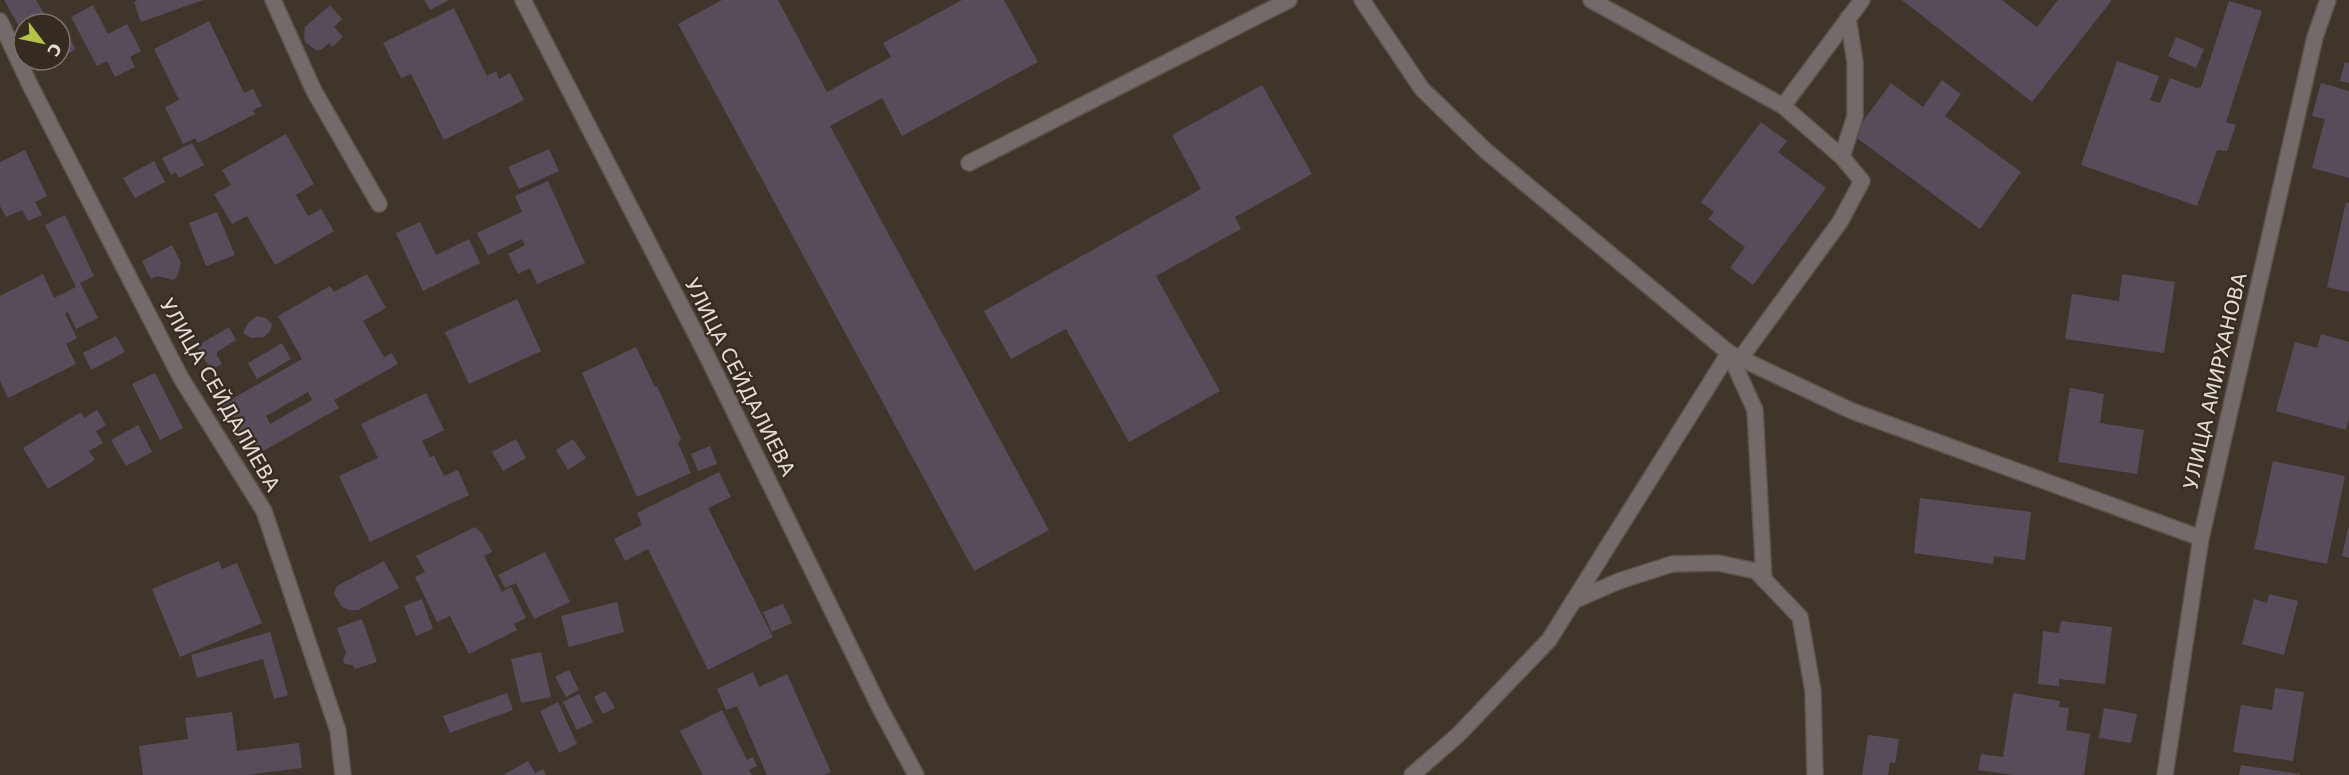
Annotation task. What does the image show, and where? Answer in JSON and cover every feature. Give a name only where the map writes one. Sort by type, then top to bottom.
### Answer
[{"type":"street","points":[[273,0],[314,90],[379,204]]},
{"type":"street","name":"УЛИЦА СЕЙДАЛИЕВА","points":[[523,0],[706,354],[880,708],[916,775]]},
{"type":"street","points":[[969,163],[1289,0]]},
{"type":"street","points":[[1362,0],[1422,89],[1486,152],[1735,356],[1852,411],[2201,538]]},
{"type":"street","points":[[1412,775],[1458,735],[1549,640],[1735,356],[1840,222],[1862,181],[1842,157],[1783,106],[1591,0]]},
{"type":"street","points":[[1783,106],[1862,0]]},
{"type":"street","name":"УЛИЦА АМИРХАНОВА","points":[[2165,775],[2201,538],[2315,37],[2328,0]]},
{"type":"street","points":[[1842,157],[1855,116],[1854,62],[1848,18]]},
{"type":"street","name":"УЛИЦА СЕЙДАЛИЕВА","points":[[0,21],[31,87],[181,378],[264,512],[338,731],[343,775]]},
{"type":"street","points":[[1735,356],[1755,410],[1764,580]]},
{"type":"street","points":[[1573,601],[1619,581],[1672,564],[1718,563],[1755,572],[1800,617],[1813,691],[1815,775]]},
{"type":"building","points":[[4,0],[36,0],[43,12],[12,12],[12,14]]},
{"type":"building","points":[[138,0],[203,0],[141,22],[134,2]]},
{"type":"building","points":[[424,0],[449,0],[430,10]]},
{"type":"building","points":[[722,0],[778,0],[827,92],[891,57],[883,43],[962,0],[1004,0],[1038,62],[902,136],[882,98],[830,126],[1049,530],[974,571],[678,24]]},
{"type":"building","points":[[1902,0],[2002,0],[2037,27],[2058,0],[2112,0],[2032,102]]},
{"type":"building","points":[[2229,1],[2262,11],[2226,122],[2236,125],[2227,151],[2217,150],[2197,206],[2081,165],[2117,61],[2159,76],[2150,100],[2160,103],[2170,78],[2197,88],[2201,87]]},
{"type":"building","points":[[93,5],[108,34],[127,24],[141,51],[130,57],[135,67],[115,77],[107,61],[97,66],[72,16]]},
{"type":"building","points":[[330,5],[342,19],[334,27],[343,37],[332,47],[329,43],[321,50],[316,50],[305,42],[305,27]]},
{"type":"building","points":[[454,8],[487,76],[496,71],[499,79],[510,73],[524,100],[444,140],[411,74],[401,78],[383,43]]},
{"type":"building","points":[[209,21],[244,93],[253,89],[262,106],[253,110],[255,114],[198,143],[195,138],[183,144],[165,107],[179,100],[154,49]]},
{"type":"building","points":[[2176,37],[2204,49],[2196,68],[2168,56]]},
{"type":"building","points":[[2345,62],[2349,63],[2349,83],[2340,81]]},
{"type":"building","points":[[1942,80],[1961,94],[1945,116],[2021,172],[1980,229],[1853,135],[1891,83],[1923,107]]},
{"type":"building","points":[[2321,83],[2349,91],[2349,178],[2312,168],[2325,119],[2312,116]]},
{"type":"building","points":[[1262,85],[1312,174],[1235,217],[1241,229],[1156,276],[1220,391],[1129,442],[1066,329],[1011,359],[984,311],[1201,189],[1172,135]]},
{"type":"building","points":[[1761,122],[1787,141],[1778,152],[1826,188],[1753,285],[1730,268],[1745,247],[1708,219],[1714,212],[1701,202]]},
{"type":"building","points":[[286,134],[314,184],[296,195],[308,216],[321,209],[334,231],[275,265],[247,216],[232,224],[214,194],[231,185],[222,170]]},
{"type":"building","points":[[192,143],[204,165],[179,178],[176,172],[171,175],[162,158]]},
{"type":"building","points":[[549,149],[559,171],[519,189],[508,167]]},
{"type":"building","points":[[25,150],[47,196],[35,202],[42,215],[28,221],[22,210],[6,217],[0,206],[0,162]]},
{"type":"building","points":[[154,161],[165,182],[135,198],[123,178]]},
{"type":"building","points":[[548,181],[585,263],[537,284],[530,268],[518,274],[508,254],[525,245],[522,239],[488,255],[477,233],[522,212],[515,196]]},
{"type":"building","points":[[2346,202],[2349,203],[2349,292],[2327,287]]},
{"type":"building","points":[[217,212],[235,255],[206,266],[189,223]]},
{"type":"building","points":[[65,215],[94,276],[80,283],[98,318],[76,329],[68,312],[65,314],[77,338],[66,344],[76,364],[8,398],[0,381],[0,296],[43,274],[54,298],[76,287],[45,225]]},
{"type":"building","points":[[420,222],[436,255],[469,239],[480,263],[423,291],[396,233]]},
{"type":"building","points":[[172,245],[181,263],[177,277],[173,280],[158,276],[151,279],[142,261]]},
{"type":"building","points":[[367,274],[386,308],[363,321],[384,357],[392,353],[398,364],[334,400],[339,408],[258,454],[248,436],[240,440],[220,406],[302,359],[278,316],[330,286],[334,292]],"holes":[[[308,392],[312,400],[270,424],[266,416]]]},
{"type":"building","points":[[2122,274],[2175,282],[2164,353],[2065,339],[2072,294],[2119,301]]},
{"type":"building","points":[[517,299],[541,351],[469,384],[445,332]]},
{"type":"building","points":[[257,316],[266,318],[272,324],[270,331],[264,337],[251,338],[243,333],[248,323]]},
{"type":"building","points":[[229,327],[236,340],[217,352],[222,364],[211,370],[197,346]]},
{"type":"building","points":[[2321,334],[2349,342],[2349,419],[2346,430],[2276,411],[2295,342],[2317,348]]},
{"type":"building","points":[[116,336],[125,352],[91,370],[83,353]]},
{"type":"building","points":[[282,343],[291,359],[257,379],[248,363]]},
{"type":"building","points":[[636,347],[681,439],[678,443],[691,473],[637,497],[582,373]]},
{"type":"building","points":[[155,373],[183,428],[160,440],[132,384]]},
{"type":"building","points":[[2070,388],[2104,394],[2100,423],[2144,430],[2137,474],[2058,462]]},
{"type":"building","points":[[426,393],[444,430],[422,441],[430,457],[434,456],[444,476],[458,470],[469,495],[370,542],[339,476],[378,458],[361,424]]},
{"type":"building","points":[[97,410],[106,425],[96,431],[103,443],[89,451],[95,460],[48,489],[23,448],[81,412],[84,418]]},
{"type":"building","points":[[138,425],[152,452],[126,466],[111,440]]},
{"type":"building","points":[[516,439],[526,458],[503,471],[492,452]]},
{"type":"building","points":[[573,439],[586,458],[568,470],[556,450]]},
{"type":"building","points":[[710,446],[717,464],[698,471],[691,454]]},
{"type":"building","points":[[2273,461],[2345,476],[2327,564],[2254,549]]},
{"type":"building","points":[[719,472],[731,497],[708,508],[773,637],[708,670],[648,549],[625,561],[614,539],[642,525],[637,513]]},
{"type":"building","points":[[1920,498],[2031,512],[2025,560],[1994,556],[1993,564],[1914,553]]},
{"type":"building","points":[[475,527],[482,533],[492,552],[484,556],[502,592],[511,587],[526,618],[514,624],[517,630],[469,654],[450,616],[437,622],[415,577],[425,572],[416,556]]},
{"type":"building","points":[[2349,528],[2349,558],[2342,556]]},
{"type":"building","points":[[545,552],[570,602],[534,619],[516,583],[505,588],[498,575]]},
{"type":"building","points":[[219,561],[222,569],[237,563],[262,623],[180,657],[152,589]]},
{"type":"building","points":[[384,561],[399,588],[358,610],[342,607],[334,594],[337,586]]},
{"type":"building","points":[[2269,594],[2298,601],[2284,655],[2242,644],[2254,599],[2267,603]]},
{"type":"building","points":[[422,599],[433,629],[416,636],[404,606]]},
{"type":"building","points":[[617,602],[624,632],[569,647],[561,616]]},
{"type":"building","points":[[783,604],[792,623],[772,632],[763,612]]},
{"type":"building","points":[[362,619],[377,662],[355,669],[353,665],[345,664],[343,659],[346,653],[337,628]]},
{"type":"building","points":[[2061,621],[2112,627],[2105,684],[2059,679],[2059,686],[2038,684],[2043,631],[2059,633]]},
{"type":"building","points":[[270,632],[288,695],[274,699],[263,659],[197,678],[191,655]]},
{"type":"building","points":[[541,652],[551,697],[521,703],[511,659]]},
{"type":"building","points":[[569,670],[579,690],[566,697],[555,677]]},
{"type":"building","points":[[753,672],[759,687],[787,674],[831,772],[824,775],[767,775],[737,706],[726,710],[717,689]]},
{"type":"building","points":[[2275,688],[2304,692],[2293,761],[2233,752],[2241,705],[2272,710]]},
{"type":"building","points":[[605,691],[615,708],[603,714],[594,697]]},
{"type":"building","points":[[507,693],[513,710],[450,733],[443,716]]},
{"type":"building","points":[[2013,693],[2060,701],[2059,707],[2069,708],[2066,730],[2090,734],[2084,775],[2013,775],[1978,770],[1981,754],[2003,757]]},
{"type":"building","points":[[579,694],[593,722],[577,730],[563,702]]},
{"type":"building","points":[[558,702],[577,744],[559,753],[540,711]]},
{"type":"building","points":[[2104,708],[2137,714],[2131,743],[2099,738]]},
{"type":"building","points":[[722,710],[747,760],[753,757],[757,766],[749,770],[752,775],[703,775],[680,731]]},
{"type":"building","points":[[232,712],[237,751],[299,743],[302,768],[247,775],[143,775],[139,746],[188,739],[185,718]]},
{"type":"building","points":[[1868,735],[1899,739],[1895,763],[1890,762],[1888,775],[1862,775]]},
{"type":"building","points":[[528,761],[535,773],[543,769],[546,775],[503,775]]},
{"type":"building","points":[[2241,765],[2300,774],[2300,775],[2239,775]]}]
